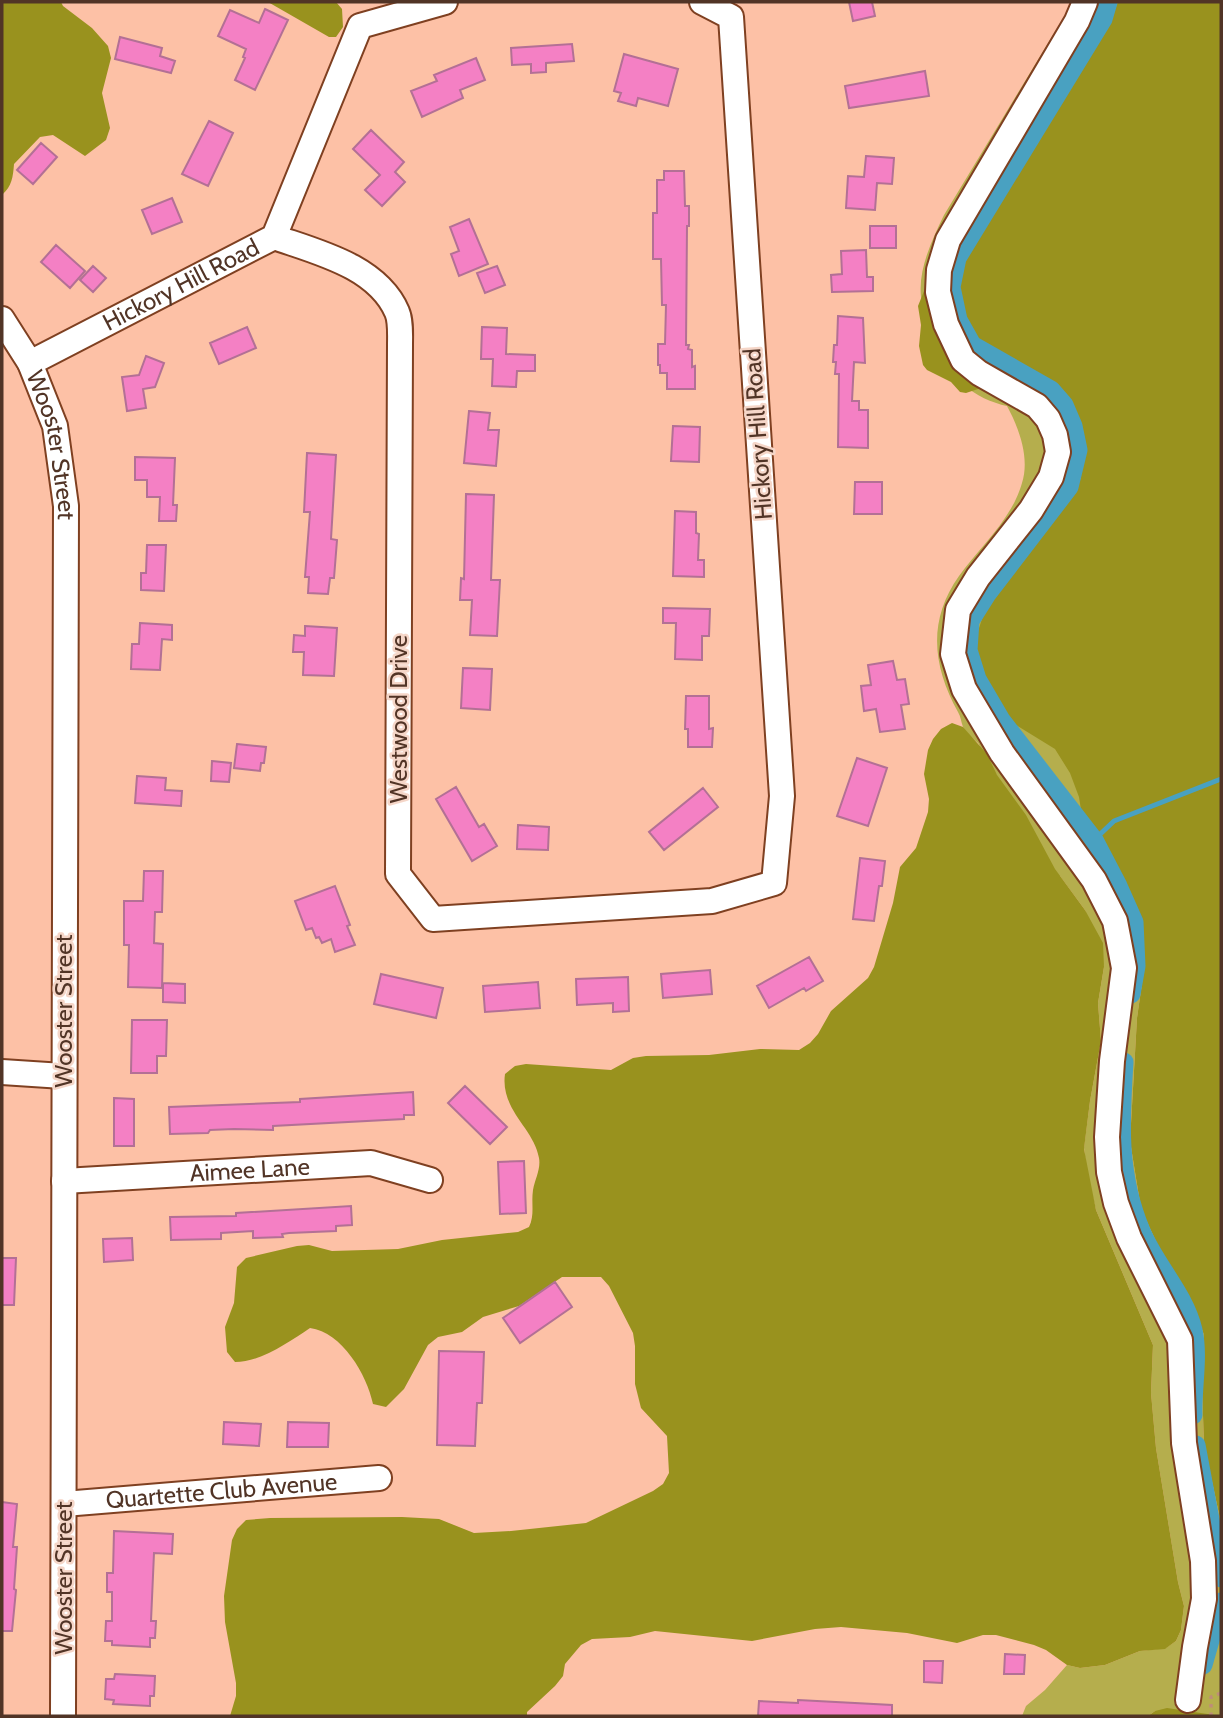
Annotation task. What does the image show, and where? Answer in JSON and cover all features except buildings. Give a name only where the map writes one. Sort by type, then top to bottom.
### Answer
[{"type":"street","name":"Hickory Hill Road","points":[[30,363],[274,237],[360,26],[445,2]]},
{"type":"street","name":"Hickory Hill Road","points":[[702,2],[731,17],[782,796],[774,883]]},
{"type":"street","points":[[1086,2],[948,240],[939,270],[938,292],[946,324],[963,360],[979,373],[1037,406],[1048,419],[1058,452],[1051,477],[1031,510],[978,577],[958,610],[953,654],[964,689],[1002,753],[1094,880],[1115,921],[1124,968],[1112,1061],[1107,1137],[1109,1172],[1116,1203],[1129,1238],[1180,1340],[1184,1443],[1203,1562],[1204,1599],[1188,1700]]},
{"type":"street","name":"Westwood Drive","points":[[274,237],[343,262],[379,285],[398,314],[398,874],[433,919],[712,901],[774,883]]},
{"type":"street","name":"Wooster Street","points":[[2,319],[30,363],[55,426],[66,506],[63,1716]]},
{"type":"street","points":[[2,1072],[63,1076]]},
{"type":"street","name":"Aimee Lane","points":[[64,1181],[371,1163],[430,1181]]},
{"type":"street","name":"Quartette Club Avenue","points":[[64,1504],[379,1478]]},
{"type":"path","points":[[1211,1716],[1211,1697],[1221,1693]]},
{"type":"shaded area","points":[[2,2],[61,2],[92,28],[108,46],[111,58],[102,93],[110,128],[106,140],[85,156],[53,135],[40,137],[14,164],[11,181],[2,195]]},
{"type":"shaded area","points":[[268,2],[336,2],[342,9],[343,27],[336,37],[329,37]]},
{"type":"shaded area","points":[[1073,2],[1133,2],[1012,352],[1091,415],[1073,677],[1099,854],[1122,896],[1141,950],[1143,976],[1137,1018],[1130,1141],[1141,1209],[1164,1259],[1193,1305],[1204,1335],[1204,1445],[1221,1523],[1221,1716],[1155,1711],[1148,1716],[1022,1716],[1026,1706],[1045,1690],[1067,1665],[1080,1668],[1105,1665],[1140,1651],[1166,1648],[1176,1641],[1181,1630],[1184,1606],[1156,1448],[1151,1393],[1153,1345],[1096,1210],[1087,1173],[1084,1148],[1101,1041],[1098,1003],[1104,967],[1085,910],[1060,876],[1056,878],[978,743],[963,727],[943,678],[937,644],[942,610],[949,593],[1011,509],[1022,483],[1025,464],[1019,433],[1007,406],[968,389],[948,357],[921,297],[924,265],[944,215]]},
{"type":"shaded area","points":[[1118,2],[1221,2],[1221,1523],[1204,1445],[1204,1335],[1193,1305],[1164,1259],[1141,1209],[1130,1141],[1137,1018],[1143,976],[1141,950],[1122,896],[1084,829],[1079,797],[1070,773],[1055,749],[1016,725],[991,698],[980,675],[976,656],[976,637],[984,613],[1081,478],[1079,430],[1068,405],[1042,377],[1020,372],[1002,375],[990,385],[966,393],[960,392],[951,382],[927,370],[923,365],[919,346],[921,325],[918,306],[930,276],[953,239],[997,205],[1110,22]]},
{"type":"shaded area","points":[[952,723],[963,727],[987,754],[997,775],[1026,815],[1055,869],[1085,910],[1103,943],[1104,967],[1098,1003],[1101,1041],[1084,1149],[1096,1210],[1153,1345],[1151,1393],[1156,1448],[1184,1606],[1181,1630],[1176,1641],[1165,1649],[1140,1651],[1105,1665],[1080,1668],[1067,1665],[1034,1645],[996,1635],[983,1635],[957,1643],[907,1633],[841,1627],[752,1641],[655,1631],[630,1637],[592,1639],[581,1645],[565,1664],[563,1676],[527,1712],[527,1716],[230,1716],[236,1696],[236,1683],[225,1622],[224,1596],[232,1540],[237,1529],[246,1520],[402,1517],[439,1519],[474,1533],[586,1523],[653,1491],[663,1484],[669,1473],[667,1436],[641,1408],[635,1384],[633,1333],[609,1286],[601,1277],[562,1277],[519,1306],[483,1317],[462,1332],[438,1337],[428,1345],[404,1389],[386,1407],[373,1404],[359,1368],[342,1346],[322,1331],[310,1328],[265,1355],[235,1362],[227,1352],[225,1327],[234,1303],[237,1267],[246,1258],[297,1246],[309,1245],[332,1251],[398,1249],[442,1240],[518,1232],[529,1227],[539,1158],[531,1137],[512,1108],[505,1087],[505,1074],[515,1066],[526,1064],[611,1070],[633,1058],[646,1056],[709,1055],[760,1049],[799,1050],[810,1043],[831,1011],[868,978],[874,967],[893,903],[900,867],[916,848],[928,812],[929,799],[924,774],[928,750],[941,729]]},
{"type":"shaded area","points":[[1167,1708],[1221,1716],[1148,1716]]},
{"type":"waterway","points":[[1108,2],[1103,19],[957,258],[951,287],[958,320],[972,345],[1051,390],[1064,405],[1073,426],[1078,450],[1069,487],[987,594],[970,621],[968,650],[977,679],[1001,720],[1094,840],[1118,886],[1134,922],[1136,966],[1131,994]]},
{"type":"waterway","points":[[1094,840],[1114,821],[1221,779]]},
{"type":"waterway","points":[[1124,1062],[1121,1127],[1128,1189],[1141,1231],[1183,1304],[1193,1330],[1193,1415]]},
{"type":"waterway","points":[[1196,1445],[1221,1578]]},
{"type":"waterway","points":[[1203,1665],[1221,1602]]}]
